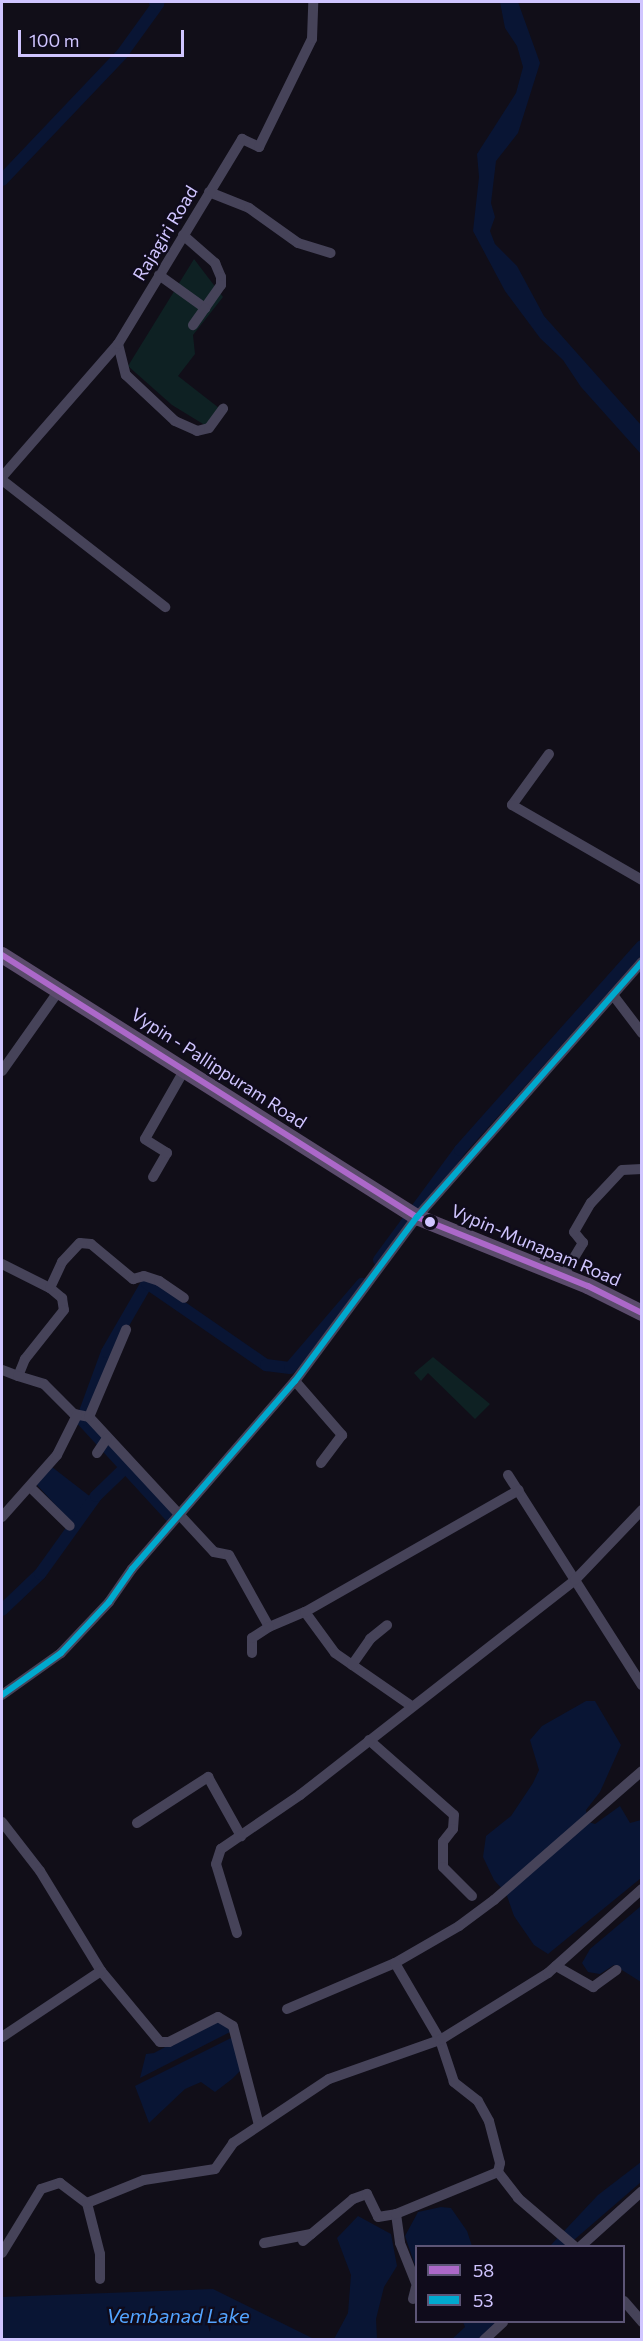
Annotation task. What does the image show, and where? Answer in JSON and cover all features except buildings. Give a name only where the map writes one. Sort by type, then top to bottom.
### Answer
[{"type":"main road","name":"Vypin - Pallippuram Road","points":[[2,955],[60,989],[411,1214]]},
{"type":"main road","name":"Vypin-Munapam Road","points":[[411,1214],[563,1276],[642,1313]]},
{"type":"street","name":"Rajagiri Road","points":[[2,478],[118,344],[242,139],[259,147],[283,104],[312,39],[313,2]]},
{"type":"street","points":[[209,192],[249,208],[298,243],[331,253]]},
{"type":"street","points":[[183,235],[215,263],[221,278],[221,285],[193,325]]},
{"type":"street","points":[[159,276],[205,308]]},
{"type":"street","points":[[118,344],[126,375],[176,421],[197,431],[209,428],[223,409]]},
{"type":"street","points":[[2,478],[165,607]]},
{"type":"street","points":[[549,754],[512,805],[642,880]]},
{"type":"street","points":[[2,1695],[61,1653],[295,1381],[411,1214],[642,962]]},
{"type":"street","points":[[2,1071],[60,989]]},
{"type":"street","points":[[613,995],[642,1033]]},
{"type":"street","points":[[153,1177],[167,1153],[146,1138],[185,1069]]},
{"type":"street","points":[[563,1276],[583,1243],[574,1232],[591,1203],[622,1170],[642,1169]]},
{"type":"street","points":[[50,1288],[62,1262],[80,1243],[91,1244],[133,1280],[144,1276],[159,1281],[184,1298]]},
{"type":"street","points":[[2,1264],[50,1288],[62,1298],[63,1310],[25,1359],[18,1376]]},
{"type":"street","points":[[89,1417],[126,1330]]},
{"type":"street","points":[[2,1370],[44,1384],[77,1415],[89,1417],[179,1517],[214,1552],[225,1552],[233,1559],[269,1627]]},
{"type":"street","points":[[295,1381],[342,1435],[321,1463]]},
{"type":"street","points":[[2,1517],[31,1488],[67,1440],[77,1415]]},
{"type":"street","points":[[96,1453],[107,1438]]},
{"type":"street","points":[[508,1475],[642,1685]]},
{"type":"street","points":[[31,1488],[70,1526]]},
{"type":"street","points":[[252,1653],[252,1638],[269,1627],[305,1612],[519,1490]]},
{"type":"street","points":[[237,1933],[216,1859],[221,1849],[300,1795],[410,1706],[442,1685],[551,1595],[575,1580],[642,1510]]},
{"type":"street","points":[[305,1612],[335,1653],[410,1706]]},
{"type":"street","points":[[352,1665],[370,1639],[387,1625]]},
{"type":"street","points":[[369,1740],[454,1815],[453,1829],[443,1842],[442,1868],[472,1896]]},
{"type":"street","points":[[287,2010],[395,1963],[494,1900],[642,1771]]},
{"type":"street","points":[[137,1823],[208,1777],[241,1836]]},
{"type":"street","points":[[2,1822],[40,1871],[101,1971],[160,2042],[169,2042],[218,2017],[233,2026],[259,2125]]},
{"type":"street","points":[[87,2203],[144,2180],[215,2169],[233,2143],[329,2079],[440,2040],[556,1966],[642,1889]]},
{"type":"street","points":[[395,1963],[440,2040],[454,2082],[478,2101],[489,2121],[500,2163],[498,2172]]},
{"type":"street","points":[[556,1966],[593,1987],[616,1970]]},
{"type":"street","points":[[2,2037],[101,1971]]},
{"type":"street","points":[[264,2243],[307,2237],[353,2199],[367,2194],[378,2217],[396,2214],[498,2172]]},
{"type":"street","points":[[498,2172],[518,2198],[572,2245]]},
{"type":"street","points":[[2,2253],[41,2189],[60,2183],[87,2203],[100,2254],[100,2279]]},
{"type":"street","points":[[583,2245],[642,2191]]},
{"type":"street","points":[[396,2214],[400,2243],[415,2280]]},
{"type":"street","points":[[413,2299],[415,2292]]},
{"type":"street","points":[[625,2302],[642,2322]]},
{"type":"street","points":[[484,2340],[502,2323]]},
{"type":"shaded area","points":[[194,259],[223,297],[193,335],[195,354],[178,376],[219,408],[208,427],[172,405],[128,366]]},
{"type":"shaded area","points":[[433,1357],[490,1404],[475,1419],[428,1373],[421,1381],[414,1373]]},
{"type":"water","points":[[500,2],[518,2],[540,63],[518,133],[496,161],[491,203],[495,217],[490,231],[495,244],[517,266],[544,316],[641,425],[641,454],[581,387],[563,360],[540,338],[505,291],[473,231],[479,177],[477,154],[516,93],[523,67],[517,46],[505,28]]},
{"type":"water","points":[[52,1467],[92,1498],[73,1524],[36,1484]]},
{"type":"water","points":[[586,1701],[595,1701],[621,1745],[600,1792],[586,1810],[588,1822],[595,1824],[620,1806],[630,1823],[641,1820],[641,1878],[548,1954],[534,1945],[514,1916],[506,1893],[494,1880],[483,1857],[486,1836],[511,1816],[539,1770],[530,1740],[542,1726]]},
{"type":"water","points":[[641,1906],[641,1982],[614,1965],[600,1974],[588,1972],[582,1963],[590,1949]]},
{"type":"water","points":[[216,2020],[232,2031],[140,2078],[146,2054],[154,2053]]},
{"type":"water","points":[[233,2037],[243,2068],[215,2092],[201,2082],[185,2089],[149,2123],[135,2086]]},
{"type":"water","points":[[641,2162],[641,2182],[568,2245],[551,2245],[598,2195]]},
{"type":"water","points":[[441,2207],[451,2208],[467,2231],[472,2245],[415,2245],[415,2265],[405,2236],[418,2212]]},
{"type":"water","points":[[358,2216],[391,2234],[397,2266],[384,2287],[376,2319],[377,2339],[334,2339],[348,2313],[351,2275],[337,2238]]},
{"type":"water","name":"Vembanad Lake","points":[[213,2289],[314,2339],[2,2339],[2,2297]]},
{"type":"water","points":[[463,2323],[496,2323],[478,2339],[451,2340],[465,2327]]},
{"type":"waterway","points":[[2,180],[122,54],[158,4],[155,2]]},
{"type":"waterway","points":[[379,1260],[460,1150],[642,946]]},
{"type":"waterway","points":[[171,1517],[82,1420],[107,1352],[147,1283],[266,1365],[290,1368],[362,1284]]},
{"type":"waterway","points":[[2,1610],[40,1574],[96,1496],[127,1466]]},
{"type":"transit line","name":"58","points":[[2,955],[417,1217],[588,1286],[642,1313]]},
{"type":"transit line","name":"53","points":[[2,1695],[61,1653],[109,1602],[132,1569],[295,1381],[417,1217],[642,962]]}]
